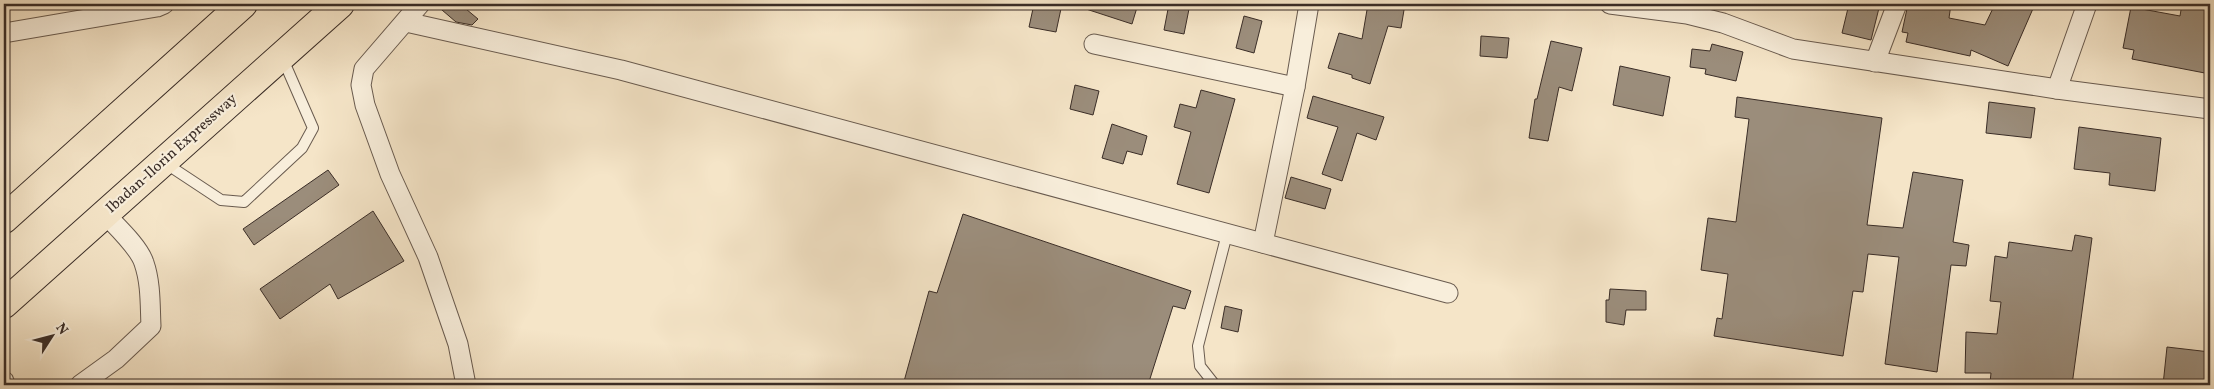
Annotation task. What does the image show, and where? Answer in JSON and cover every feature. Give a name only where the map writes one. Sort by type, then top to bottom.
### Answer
[{"type":"highway","points":[[4,219],[243,4]]},
{"type":"highway","name":"Ibadan-Ilorin Expressway","points":[[4,304],[340,4]]},
{"type":"street","points":[[4,33],[157,7],[164,4]]},
{"type":"street","points":[[420,4],[364,68],[361,85],[365,105],[390,174],[428,257],[458,344],[466,385]]},
{"type":"street","points":[[1263,244],[1295,87],[1309,4]]},
{"type":"street","points":[[1610,4],[1687,14],[1723,23],[1793,49],[2210,109]]},
{"type":"street","points":[[1875,62],[1897,4]]},
{"type":"street","points":[[2057,88],[2087,4]]},
{"type":"street","points":[[406,22],[621,70],[1448,293]]},
{"type":"street","points":[[1094,44],[1295,87]]},
{"type":"street","points":[[80,385],[116,359],[151,326],[149,289],[144,262],[128,239],[105,214]]},
{"type":"street","points":[[4,381],[5,385]]},
{"type":"lane","points":[[163,162],[221,200],[244,202],[302,148],[313,128],[282,56]]},
{"type":"lane","points":[[1215,385],[1200,366],[1198,346],[1227,234]]},
{"type":"building","points":[[435,4],[460,4],[478,19],[472,25],[456,22]]},
{"type":"building","points":[[1034,4],[1062,4],[1056,32],[1029,27]]},
{"type":"building","points":[[1083,4],[1138,4],[1132,24],[1083,8]]},
{"type":"building","points":[[1169,4],[1190,4],[1184,34],[1164,30]]},
{"type":"building","points":[[1368,4],[1390,7],[1390,4],[1405,4],[1401,28],[1388,26],[1370,84],[1352,78],[1352,75],[1328,68],[1339,33],[1362,39]]},
{"type":"building","points":[[1849,4],[1880,4],[1871,40],[1842,33]]},
{"type":"building","points":[[1908,4],[1951,4],[1949,18],[1985,25],[1995,4],[2035,4],[2008,66],[1971,50],[1970,56],[1906,42],[1908,33],[1902,32]]},
{"type":"building","points":[[2182,4],[2210,4],[2210,74],[2132,59],[2134,50],[2123,48],[2131,7],[2180,16]]},
{"type":"building","points":[[1244,16],[1262,21],[1254,53],[1236,48]]},
{"type":"building","points":[[1481,36],[1509,38],[1507,58],[1480,56]]},
{"type":"building","points":[[1551,41],[1582,48],[1572,91],[1559,87],[1548,141],[1529,138],[1535,99],[1537,99]]},
{"type":"building","points":[[1712,44],[1743,52],[1736,81],[1705,74],[1706,69],[1690,67],[1692,49],[1710,51]]},
{"type":"building","points":[[1620,66],[1670,77],[1663,116],[1613,105]]},
{"type":"building","points":[[1075,85],[1099,91],[1093,115],[1070,109]]},
{"type":"building","points":[[1201,90],[1235,99],[1209,193],[1177,184],[1191,132],[1174,127],[1180,104],[1196,108]]},
{"type":"building","points":[[1313,96],[1384,117],[1376,140],[1357,133],[1342,181],[1322,174],[1338,127],[1307,118]]},
{"type":"building","points":[[1737,97],[1882,118],[1867,225],[1903,228],[1913,172],[1963,180],[1953,242],[1969,245],[1966,266],[1951,265],[1937,372],[1885,364],[1899,257],[1868,254],[1863,292],[1853,291],[1843,356],[1714,336],[1717,318],[1722,319],[1728,274],[1701,270],[1708,218],[1736,222],[1749,119],[1735,117]]},
{"type":"building","points":[[1989,102],[2035,108],[2031,138],[1986,133]]},
{"type":"building","points":[[1112,124],[1147,136],[1142,155],[1127,151],[1123,164],[1102,158]]},
{"type":"building","points":[[2079,127],[2161,138],[2155,191],[2109,185],[2110,173],[2074,169]]},
{"type":"building","points":[[328,170],[339,185],[254,245],[243,229]]},
{"type":"building","points":[[1291,177],[1331,189],[1325,209],[1285,198]]},
{"type":"building","points":[[373,211],[404,261],[338,299],[330,284],[280,319],[260,289]]},
{"type":"building","points":[[963,214],[1191,291],[1185,309],[1173,306],[1148,385],[903,385],[929,291],[937,293]]},
{"type":"building","points":[[2075,235],[2092,238],[2072,385],[2008,385],[1990,383],[1991,373],[1965,373],[1966,332],[1997,334],[2001,302],[1990,301],[1995,256],[2007,258],[2009,242],[2072,251]]},
{"type":"building","points":[[1610,289],[1646,291],[1646,310],[1626,310],[1624,325],[1606,322],[1606,300],[1609,300]]},
{"type":"building","points":[[1225,306],[1242,310],[1238,332],[1221,328]]},
{"type":"building","points":[[2167,347],[2210,352],[2210,385],[2163,385]]}]
